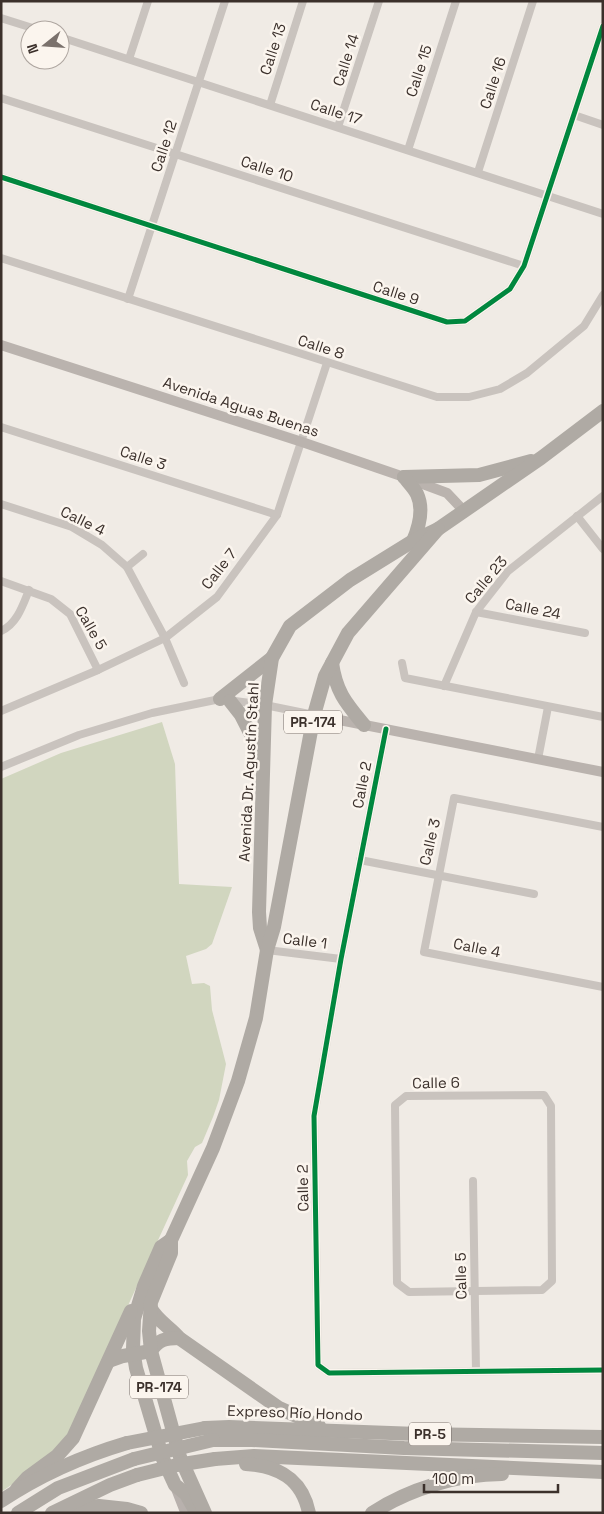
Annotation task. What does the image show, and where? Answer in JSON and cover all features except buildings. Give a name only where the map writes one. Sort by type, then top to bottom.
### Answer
[{"type":"highway","name":"Avenida Dr. Agustín Stahl","points":[[267,950],[260,928],[266,705],[272,658],[290,626],[350,580],[413,541],[438,529],[541,458],[603,411]]},
{"type":"highway","points":[[404,477],[479,475],[541,458]]},
{"type":"highway","points":[[404,477],[417,494],[420,511],[419,526],[413,541]]},
{"type":"highway","name":"Avenida Dr. Agustín Stahl","points":[[175,1485],[153,1427],[136,1368],[133,1330],[144,1306],[161,1247],[171,1240],[213,1148],[238,1081],[256,1018],[267,950],[274,926],[314,715],[325,676],[348,633],[438,529]]},
{"type":"highway","points":[[371,606],[385,575],[378,562]]},
{"type":"highway","points":[[264,760],[241,715],[225,700],[272,658]]},
{"type":"highway","points":[[332,663],[334,681],[345,701],[364,725]]},
{"type":"highway","name":"Avenida Dr. Agustín Stahl","points":[[144,1306],[151,1351],[170,1424],[187,1476],[205,1513]]},
{"type":"highway","points":[[17,1490],[26,1478],[57,1456],[73,1438],[130,1312],[144,1306],[179,1338],[279,1408],[329,1430]]},
{"type":"highway","points":[[109,1361],[123,1356],[151,1351],[157,1342],[179,1338]]},
{"type":"highway","name":"Expreso Río Hondo","points":[[1,1501],[17,1490],[83,1457],[128,1443],[205,1428],[229,1427],[603,1438]]},
{"type":"highway","points":[[18,1513],[58,1488],[134,1459],[213,1440],[252,1440],[413,1449],[603,1453]]},
{"type":"highway","name":"PR-5","points":[[50,1512],[137,1475],[178,1464],[254,1456],[603,1472]]},
{"type":"highway","points":[[215,1459],[266,1466],[280,1470],[297,1487],[305,1500],[309,1513]]},
{"type":"highway","points":[[372,1513],[406,1494],[444,1483],[491,1474],[547,1474],[566,1469]]},
{"type":"highway","points":[[92,1476],[47,1507],[50,1512],[100,1506],[121,1508],[141,1513]]},
{"type":"highway","points":[[175,1485],[186,1494],[196,1513]]},
{"type":"main road","points":[[175,1485],[186,1513]]},
{"type":"street","points":[[129,59],[148,1]]},
{"type":"street","name":"Calle 12","points":[[128,299],[225,1]]},
{"type":"street","name":"Calle 13","points":[[270,105],[303,1]]},
{"type":"street","name":"Calle 14","points":[[338,127],[379,1]]},
{"type":"street","name":"Calle 15","points":[[408,150],[456,1]]},
{"type":"street","name":"Calle 16","points":[[478,172],[533,1]]},
{"type":"street","points":[[1,18],[20,24]]},
{"type":"street","name":"Calle 9","points":[[1,177],[447,322],[464,322],[510,289],[524,266],[603,26]]},
{"type":"street","name":"Calle 17","points":[[70,40],[603,214]]},
{"type":"street","name":"Calle 10","points":[[1,98],[524,266]]},
{"type":"street","points":[[574,115],[603,125]]},
{"type":"street","name":"Calle 8","points":[[1,258],[437,398],[469,397],[500,390],[527,373],[584,326],[603,295]]},
{"type":"street","name":"Avenida Aguas Buenas","points":[[1,345],[302,442],[404,477],[447,493],[464,511]]},
{"type":"street","name":"Calle 7","points":[[1,711],[98,670],[165,638],[217,597],[277,515],[327,363]]},
{"type":"street","name":"Calle 3","points":[[1,427],[277,515]]},
{"type":"street","name":"Calle 23","points":[[444,686],[476,612],[508,571],[603,496]]},
{"type":"street","name":"Calle 4","points":[[1,504],[72,527],[102,545],[127,567],[165,638],[184,683]]},
{"type":"street","points":[[577,516],[603,549]]},
{"type":"street","points":[[127,567],[143,554]]},
{"type":"street","name":"Calle 5","points":[[1,581],[51,599],[70,614],[98,670]]},
{"type":"street","points":[[1,631],[20,614],[29,590]]},
{"type":"street","name":"Calle 24","points":[[476,612],[586,633]]},
{"type":"street","points":[[402,663],[406,678],[603,717]]},
{"type":"street","points":[[1,767],[79,735],[152,713],[225,700],[266,705],[603,772]]},
{"type":"street","points":[[538,759],[548,707]]},
{"type":"street","name":"Calle 2","points":[[386,729],[341,959],[314,1116],[318,1365],[329,1373],[603,1370]]},
{"type":"street","name":"Calle 3","points":[[360,860],[439,875],[454,798],[603,827]]},
{"type":"street","points":[[439,875],[534,894]]},
{"type":"street","name":"Calle 4","points":[[439,875],[424,952],[603,986]]},
{"type":"street","name":"Calle 1","points":[[267,950],[341,959]]},
{"type":"street","name":"Calle 6","points":[[544,1095],[551,1106],[552,1281],[542,1290],[474,1291],[409,1292],[397,1283],[395,1105],[406,1096],[544,1095]]},
{"type":"street","name":"Calle 5","points":[[473,1181],[476,1371]]},
{"type":"green space","points":[[162,722],[175,764],[179,884],[232,887],[212,944],[206,949],[186,956],[192,984],[204,983],[210,986],[212,1010],[226,1064],[219,1100],[202,1143],[195,1147],[187,1161],[188,1175],[68,1436],[48,1460],[1,1492],[1,779],[61,753]]},
{"type":"cycle path","points":[[1,177],[447,322],[465,321],[510,289],[524,266],[603,26]]},
{"type":"cycle path","points":[[386,729],[341,959],[314,1116],[318,1365],[329,1373],[603,1370]]}]
